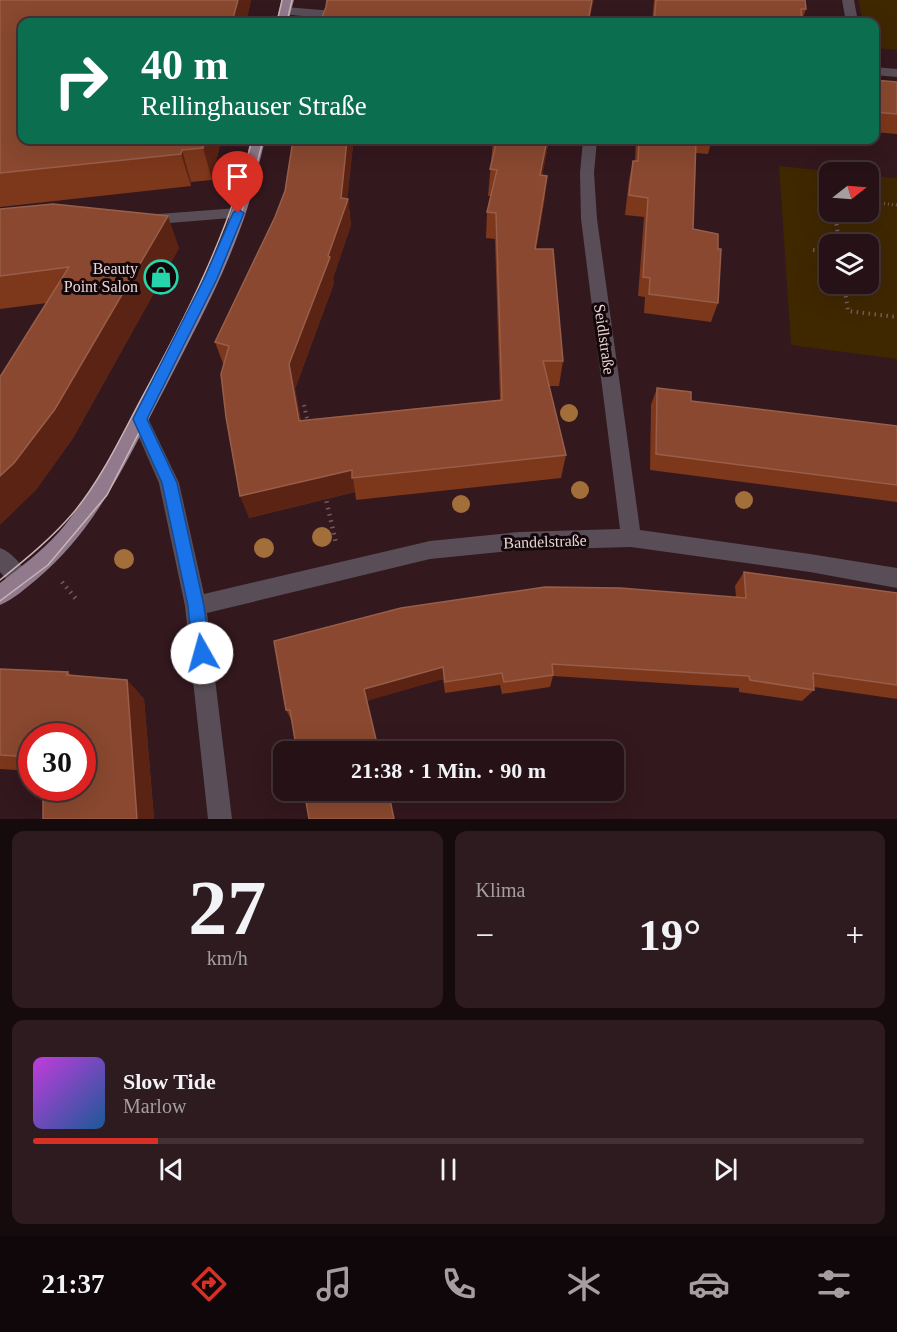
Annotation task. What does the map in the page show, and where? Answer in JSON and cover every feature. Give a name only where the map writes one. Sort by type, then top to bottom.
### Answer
[{"type":"main road","points":[[0,595],[55,550],[83,515],[108,476],[140,419],[210,279],[238,213],[257,144]]},
{"type":"street","points":[[848,0],[851,18]]},
{"type":"street","points":[[285,11],[354,17]]},
{"type":"street","points":[[879,71],[897,73]]},
{"type":"street","name":"Seidlstraße","points":[[590,144],[587,172],[589,219],[631,538]]},
{"type":"street","points":[[126,222],[238,213]]},
{"type":"street","points":[[140,419],[169,483],[196,606],[220,819]]},
{"type":"street","name":"Bandelstraße","points":[[196,606],[430,550],[519,541],[631,538],[810,563],[897,578]]},
{"type":"street","points":[[0,557],[20,580]]},
{"type":"path","points":[[879,203],[897,205]]},
{"type":"path","points":[[813,250],[819,251]]},
{"type":"path","points":[[845,294],[848,311],[897,317]]},
{"type":"path","points":[[304,405],[309,427]]},
{"type":"path","points":[[324,493],[335,537]]},
{"type":"shaded area","points":[[858,0],[897,0],[897,50],[879,48],[879,18],[862,18]]},
{"type":"shaded area","points":[[779,166],[819,170],[819,222],[879,222],[879,177],[897,178],[897,359],[791,345]]},
{"type":"building","points":[[0,0],[238,0],[233,18],[18,18],[18,144],[204,144],[203,148],[182,150],[181,154],[0,173]]},
{"type":"building","points":[[327,0],[592,0],[589,18],[322,18]]},
{"type":"building","points":[[656,0],[805,0],[806,9],[801,9],[802,18],[654,18]]},
{"type":"building","points":[[879,80],[897,82],[897,114],[879,112]]},
{"type":"building","points":[[292,144],[347,144],[341,198],[348,199],[328,256],[330,257],[289,364],[299,421],[502,400],[496,213],[487,212],[497,170],[490,169],[496,144],[546,144],[540,175],[547,176],[535,249],[553,249],[563,361],[543,361],[566,455],[352,478],[352,470],[240,496],[221,374],[229,346],[215,342],[275,217],[285,191]]},
{"type":"building","points":[[639,144],[696,144],[693,229],[718,234],[718,249],[721,249],[718,303],[649,294],[650,278],[643,277],[648,198],[629,195],[633,161],[638,161]]},
{"type":"building","points":[[53,204],[168,216],[55,409],[14,463],[0,476],[0,377],[69,267],[0,276],[0,209]]},
{"type":"building","points":[[657,388],[691,392],[691,401],[897,426],[897,485],[656,454]]},
{"type":"building","points":[[744,572],[897,593],[897,685],[813,673],[814,690],[750,680],[749,676],[552,664],[553,675],[504,682],[502,673],[445,682],[443,667],[364,689],[376,741],[295,741],[290,710],[286,710],[274,641],[401,608],[545,587],[620,588],[746,598]]},
{"type":"building","points":[[0,669],[68,672],[67,675],[127,680],[137,819],[43,819],[43,801],[96,801],[96,723],[18,723],[18,756],[0,755]]},
{"type":"building","points":[[306,801],[390,801],[394,819],[309,819]]},
{"type":"tram line","points":[[278,18],[282,0]]},
{"type":"tram line","points":[[288,18],[292,0]]},
{"type":"tram line","points":[[0,580],[66,522],[93,486],[109,459],[173,340],[204,275],[231,209],[251,144]]},
{"type":"tram line","points":[[0,601],[48,565],[107,495],[222,266],[252,183],[262,144]]},
{"type":"place","name":"Beauty Point Salon","points":[[161,277]]},
{"type":"route","points":[[202,653],[196,606],[169,483],[140,419],[210,279],[238,213]]}]
